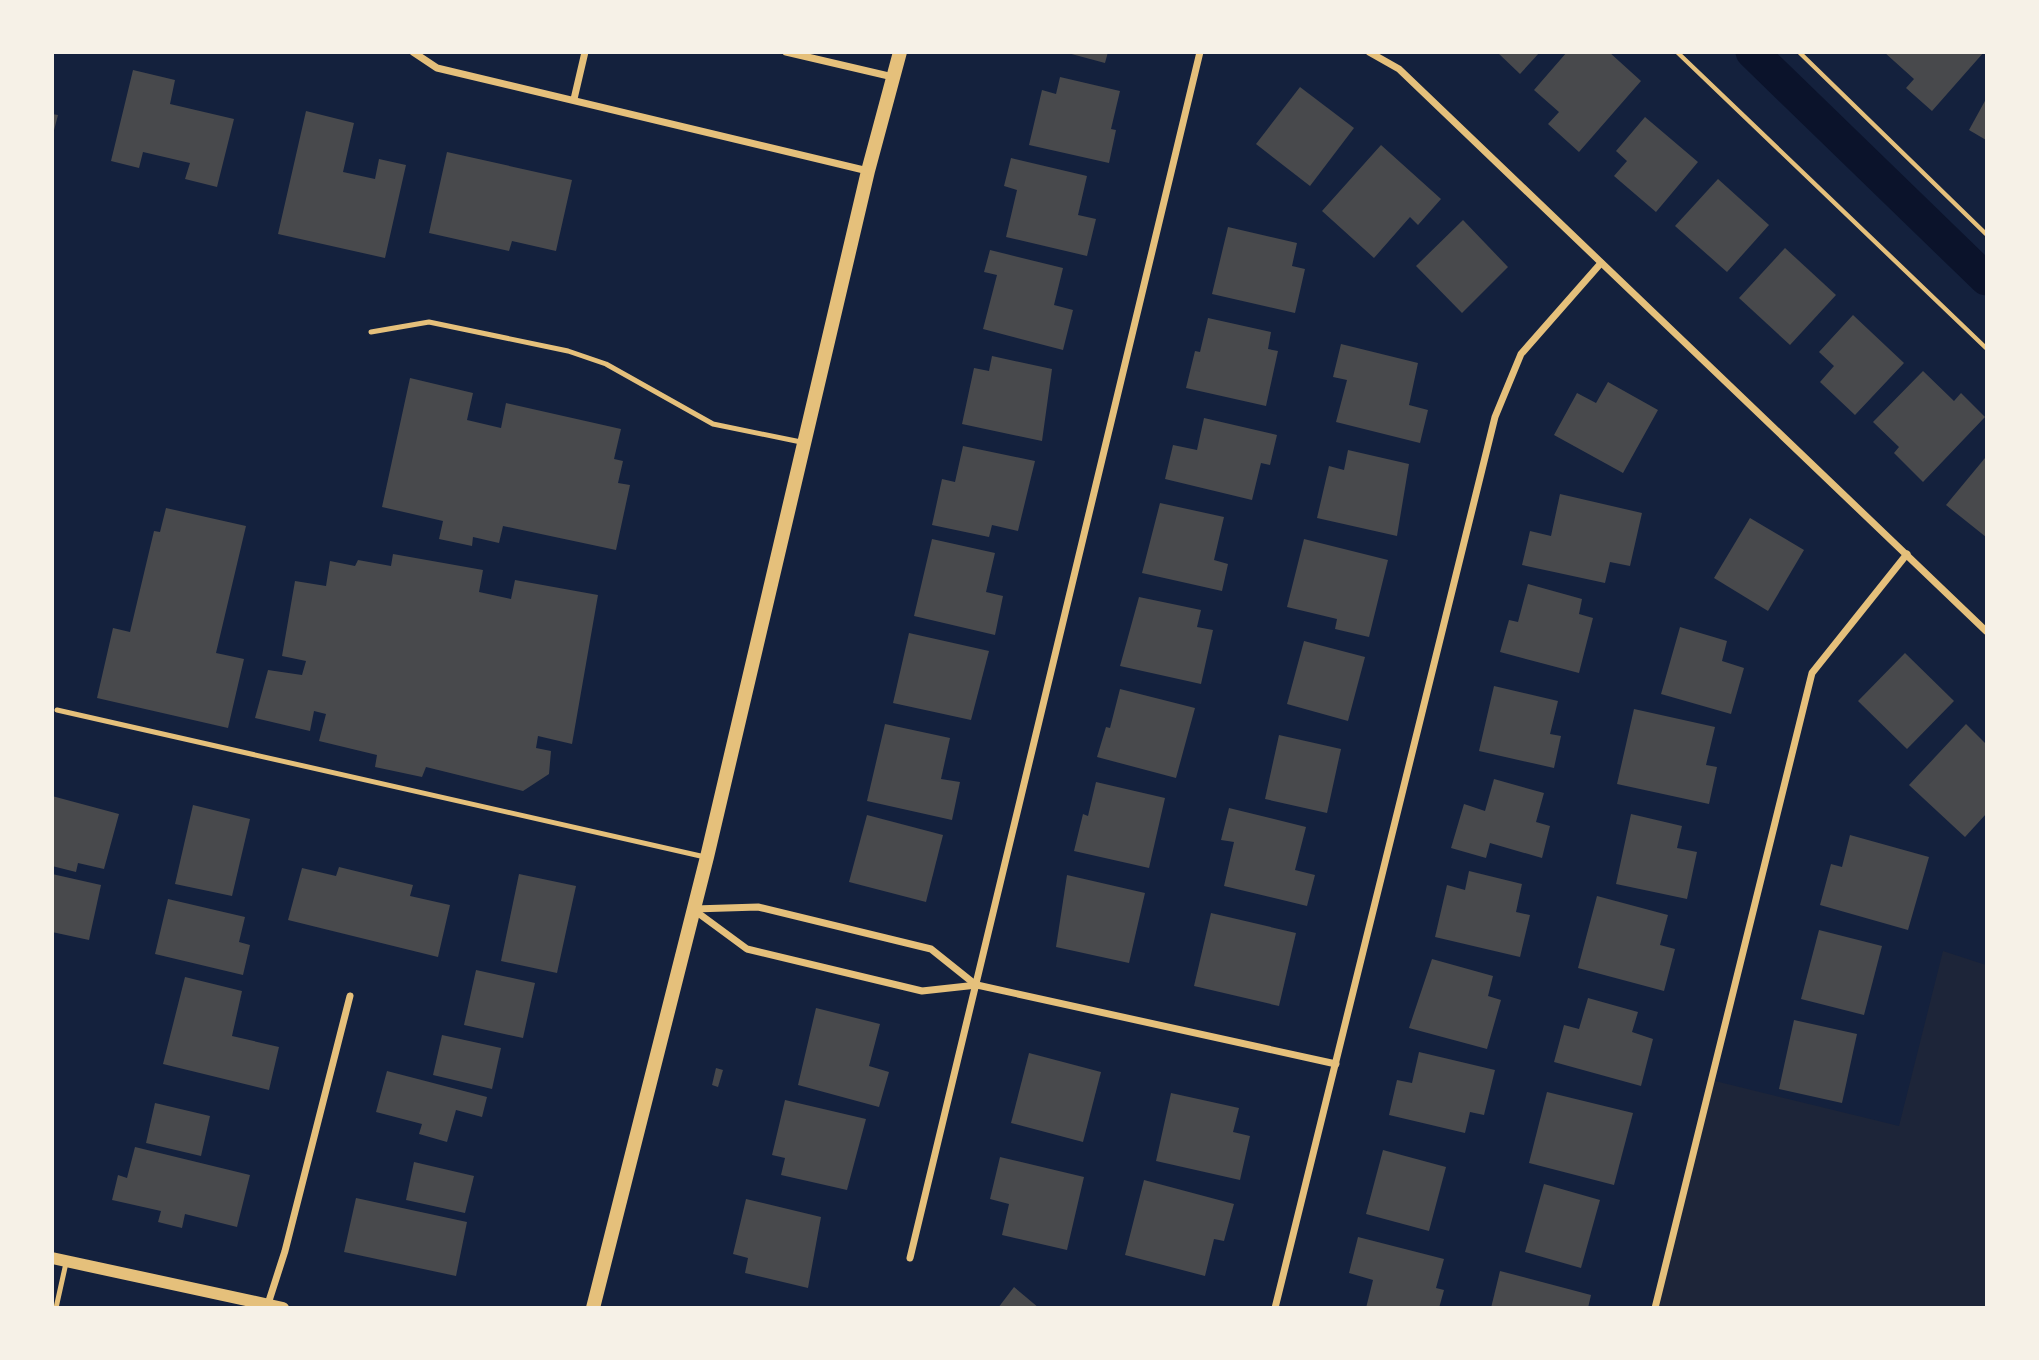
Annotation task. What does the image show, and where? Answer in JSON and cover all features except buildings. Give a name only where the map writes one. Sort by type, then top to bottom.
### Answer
[{"type":"main road","points":[[593,1307],[707,857],[868,171],[900,52]]},
{"type":"street","points":[[413,52],[437,68],[868,171]]},
{"type":"street","points":[[574,99],[585,52]]},
{"type":"street","points":[[786,52],[894,78]]},
{"type":"street","points":[[910,1258],[1200,52]]},
{"type":"street","points":[[1369,52],[1399,69],[1986,631]]},
{"type":"street","points":[[1275,1307],[1495,417],[1521,354],[1601,263]]},
{"type":"street","points":[[1655,1307],[1812,673],[1907,554]]},
{"type":"street","points":[[693,909],[758,906],[931,949],[977,985]]},
{"type":"street","points":[[693,909],[747,948],[922,991],[977,985],[1336,1064]]},
{"type":"street","points":[[267,1306],[285,1251],[350,996]]},
{"type":"street","points":[[52,1258],[267,1306],[283,1307]]},
{"type":"lane","points":[[371,332],[429,322],[568,351],[606,364],[713,424],[804,443]]},
{"type":"lane","points":[[57,710],[707,857]]},
{"type":"lane","points":[[56,1307],[67,1261]]},
{"type":"path","points":[[1677,52],[1986,348]]},
{"type":"path","points":[[1799,52],[1986,234]]},
{"type":"shaded area","points":[[1943,951],[1986,965],[1986,1307],[1655,1308],[1711,1080],[1899,1126]]},
{"type":"waterway","points":[[1752,52],[1986,279]]}]
